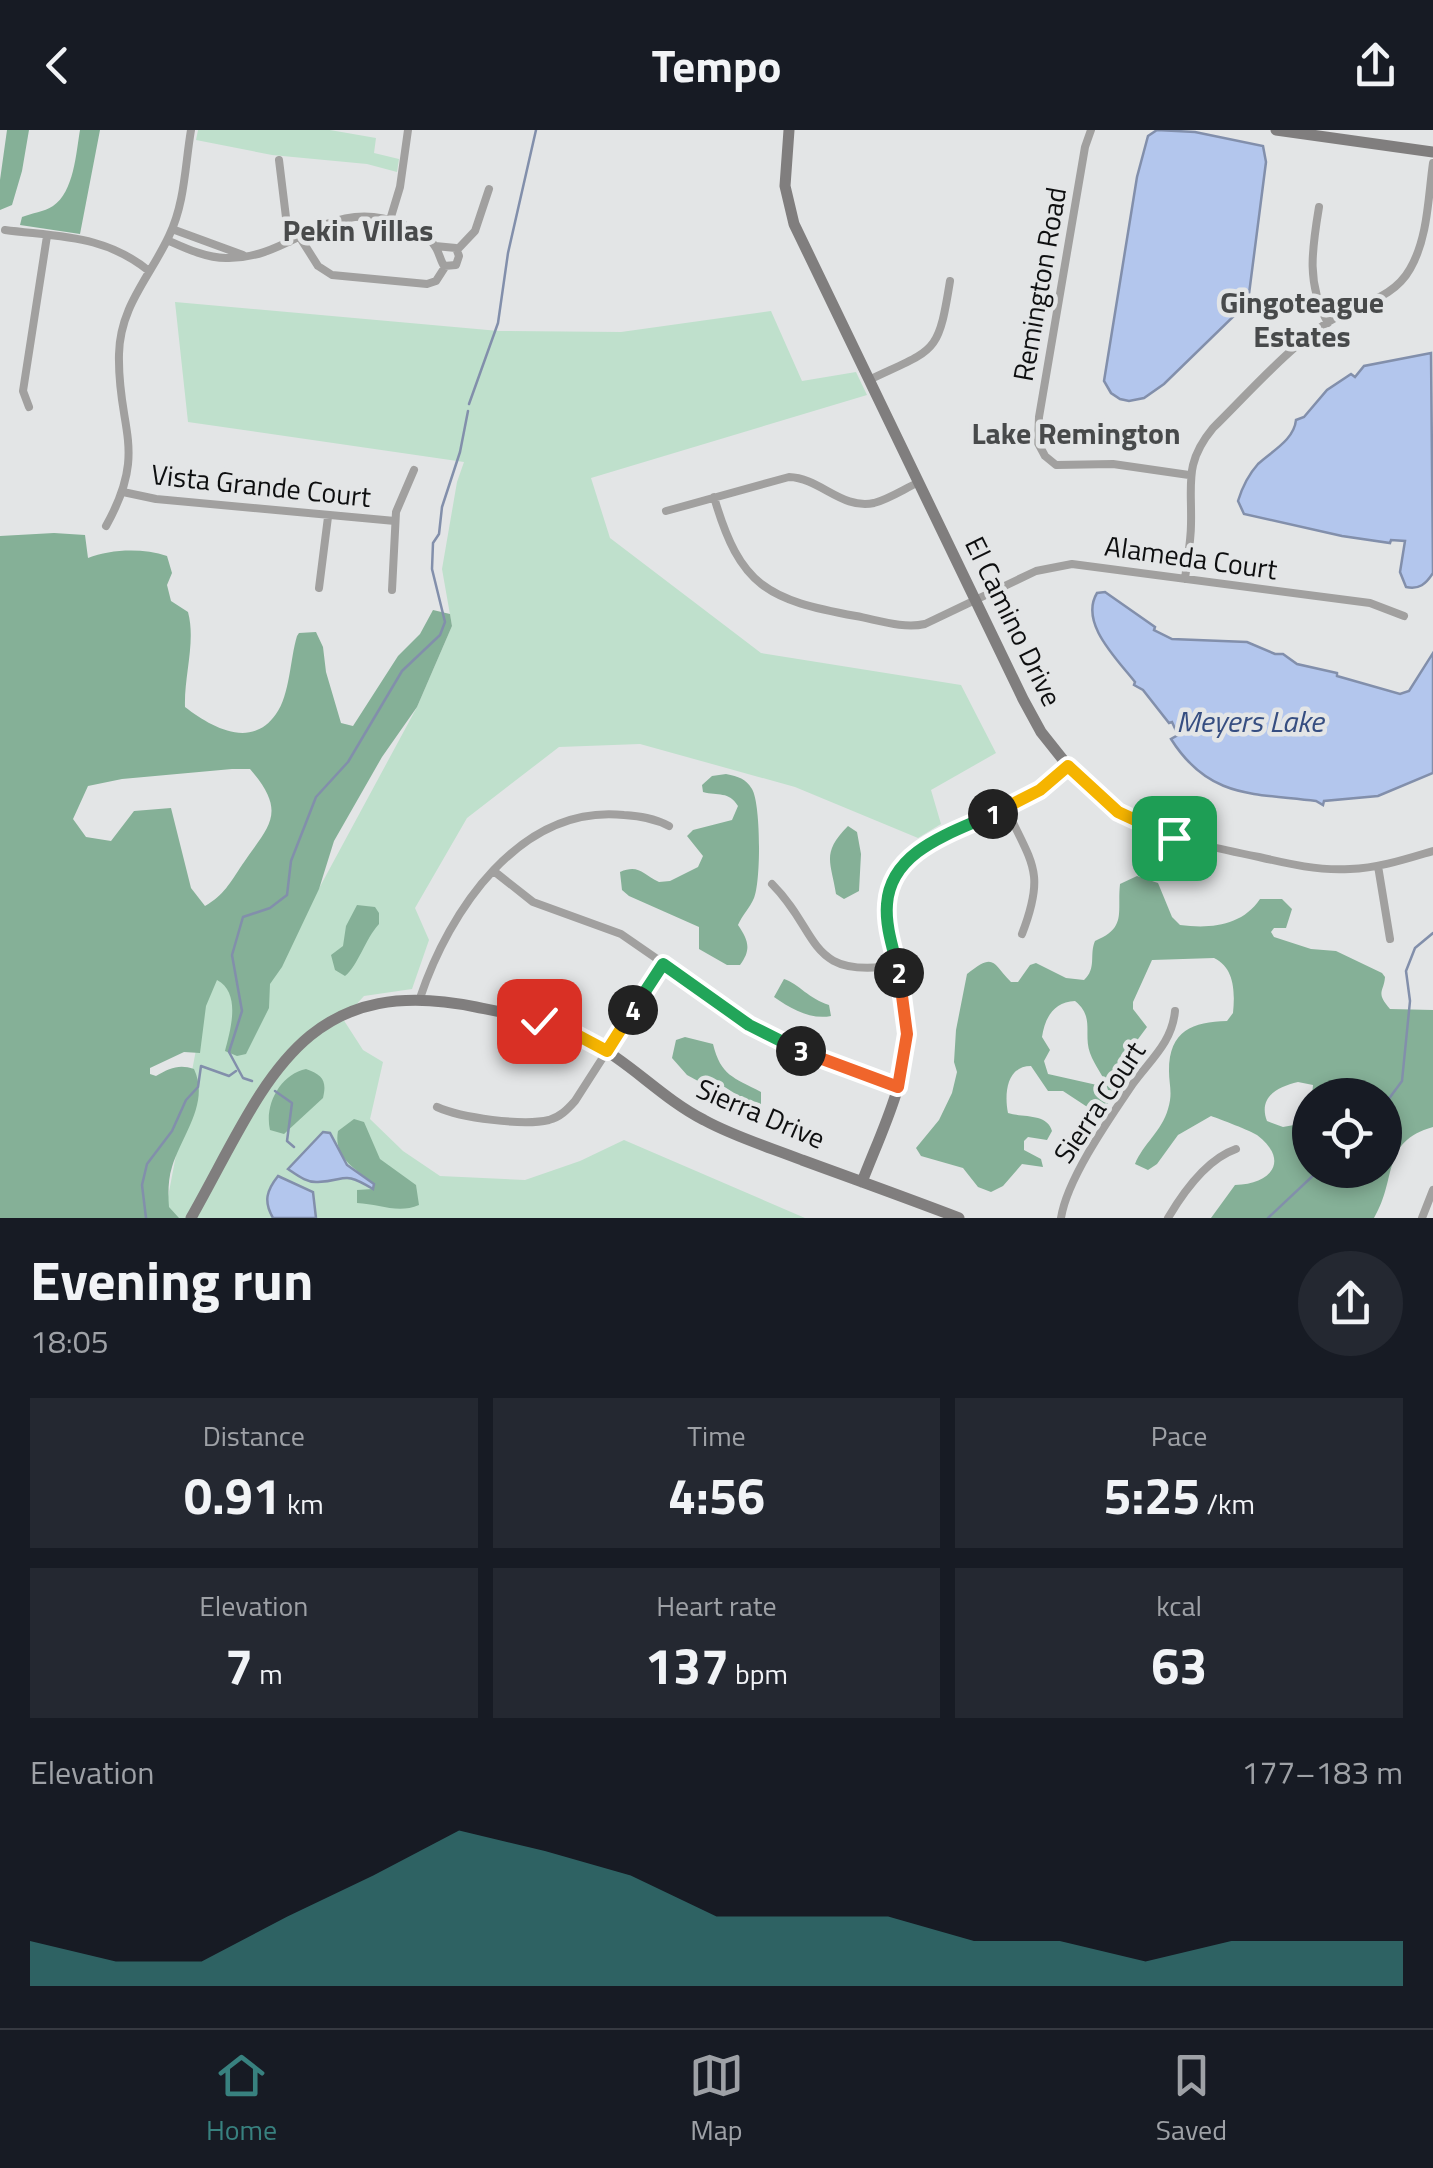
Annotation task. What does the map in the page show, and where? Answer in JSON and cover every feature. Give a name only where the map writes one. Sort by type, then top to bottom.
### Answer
[{"type":"street","points":[[106,526],[124,492],[130,457],[118,354],[124,317],[172,230],[181,202],[191,130]]},
{"type":"street","points":[[390,220],[400,187],[408,130]]},
{"type":"street","name":"El Camino Drive","points":[[789,130],[784,177],[792,217],[1036,724],[1068,766],[1118,812],[1174,838],[1315,868],[1346,870],[1433,851]]},
{"type":"street","name":"Remington Road","points":[[1087,130],[1038,442],[1050,462],[1064,466],[1114,464],[1190,475]]},
{"type":"street","points":[[1276,130],[1433,152]]},
{"type":"street","points":[[279,160],[290,242]]},
{"type":"street","points":[[1185,579],[1191,524],[1190,475],[1201,444],[1213,428],[1328,322],[1390,292],[1410,270],[1422,240],[1433,164]]},
{"type":"street","points":[[446,266],[456,265],[457,250],[476,231],[490,189]]},
{"type":"street","points":[[1318,207],[1311,272],[1317,300],[1328,322]]},
{"type":"street","points":[[167,240],[223,258],[266,252],[324,223],[349,217],[390,220],[413,229],[435,246],[446,266]]},
{"type":"street","points":[[5,230],[116,248],[149,271]]},
{"type":"street","points":[[172,230],[242,256]]},
{"type":"street","points":[[29,407],[23,391],[48,236]]},
{"type":"street","points":[[299,236],[318,266],[332,275],[428,284],[436,281],[446,266]]},
{"type":"street","points":[[435,246],[457,250]]},
{"type":"street","points":[[869,380],[923,354],[935,344],[942,330],[950,280]]},
{"type":"street","points":[[392,590],[395,521],[414,470]]},
{"type":"street","points":[[666,511],[796,477],[848,502],[870,504],[918,482]]},
{"type":"street","name":"Vista Grande Court","points":[[124,492],[156,500],[395,521]]},
{"type":"street","name":"Alameda Court","points":[[714,497],[738,560],[769,590],[796,603],[912,626],[925,624],[1036,571],[1060,565],[1086,565],[1370,603],[1404,616]]},
{"type":"street","points":[[319,588],[328,516]]},
{"type":"street","points":[[862,1182],[898,1087],[907,1034],[886,909],[898,871],[925,847],[1040,790],[1068,766]]},
{"type":"street","points":[[1006,808],[1036,880],[1034,901],[1022,934]]},
{"type":"street","points":[[420,998],[438,950],[452,926],[494,872],[526,840],[572,817],[645,817],[669,826]]},
{"type":"street","points":[[1378,866],[1390,939]]},
{"type":"street","points":[[494,872],[533,902],[606,927],[773,1039],[898,1087]]},
{"type":"street","points":[[772,884],[790,903],[810,940],[833,961],[857,969],[897,965]]},
{"type":"street","points":[[437,1107],[462,1116],[550,1119],[562,1114],[663,964]]},
{"type":"street","name":"Sierra Drive","points":[[191,1218],[274,1073],[305,1039],[334,1018],[357,1009],[393,999],[420,998],[539,1021],[577,1035],[607,1051],[703,1120],[959,1218]]},
{"type":"street","name":"Sierra Court","points":[[1061,1218],[1074,1178],[1133,1084],[1164,1045],[1174,1027],[1175,1011]]},
{"type":"street","points":[[1168,1218],[1209,1166],[1236,1149]]},
{"type":"street","points":[[1422,1218],[1433,1190]]},
{"type":"green space","points":[[7,130],[29,130],[12,205],[0,210],[0,180]]},
{"type":"green space","points":[[80,130],[100,130],[80,234],[20,225],[22,217],[53,206],[66,191]]},
{"type":"green space","points":[[198,130],[330,130],[376,138],[374,153],[399,159],[397,172],[367,164],[272,155],[196,140]]},
{"type":"green space","points":[[175,302],[499,331],[621,332],[771,311],[802,381],[856,372],[867,395],[591,478],[610,538],[761,653],[961,685],[996,753],[931,790],[941,824],[918,838],[795,787],[640,744],[559,747],[467,818],[415,908],[429,940],[412,989],[364,996],[343,1019],[363,1050],[383,1062],[370,1119],[403,1151],[440,1176],[525,1180],[624,1140],[805,1218],[164,1218],[211,971],[269,981],[417,707],[452,626],[442,569],[464,462],[188,422]]},
{"type":"green space","points":[[85,535],[88,558],[127,551],[167,556],[172,573],[167,585],[171,601],[188,612],[190,623],[185,707],[231,732],[255,731],[276,714],[284,697],[299,633],[316,632],[341,723],[353,726],[433,610],[450,614],[452,626],[417,707],[382,757],[334,841],[319,889],[270,984],[269,1008],[246,1054],[237,1056],[225,1051],[232,1002],[217,980],[206,1006],[200,1053],[184,1052],[150,1068],[150,1074],[156,1076],[175,1068],[194,1069],[198,1082],[197,1107],[170,1177],[169,1207],[179,1218],[0,1218],[0,536]],"holes":[[[250,769],[269,798],[270,819],[230,883],[205,906],[191,888],[171,808],[134,811],[111,841],[86,837],[73,819],[88,786],[122,779]]]},
{"type":"green space","points":[[712,776],[741,778],[752,789],[758,826],[756,889],[738,925],[747,945],[740,965],[727,965],[699,949],[699,927],[629,896],[622,890],[620,872],[636,870],[659,882],[670,881],[698,867],[703,856],[687,836],[693,830],[732,820],[738,806],[727,796],[703,792],[702,785]]},
{"type":"green space","points":[[848,826],[857,832],[861,854],[859,891],[844,899],[836,894],[830,858],[834,844]]},
{"type":"green space","points":[[1137,876],[1158,883],[1172,917],[1180,925],[1224,924],[1244,915],[1260,899],[1282,899],[1292,909],[1286,928],[1274,928],[1271,932],[1274,937],[1311,949],[1336,951],[1382,973],[1382,995],[1390,1009],[1433,1010],[1433,1127],[1402,1146],[1402,1078],[1292,1078],[1292,1084],[1271,1094],[1265,1105],[1267,1121],[1283,1127],[1292,1125],[1292,1188],[1386,1188],[1374,1218],[1211,1218],[1235,1185],[1259,1180],[1274,1162],[1273,1153],[1257,1135],[1211,1116],[1178,1135],[1148,1170],[1135,1164],[1168,1109],[1170,1057],[1178,1037],[1194,1026],[1227,1021],[1233,1013],[1230,975],[1214,958],[1152,960],[1133,1002],[1133,1009],[1147,1027],[1121,1062],[1125,1077],[1117,1091],[1108,1090],[1092,1058],[1087,1019],[1081,1007],[1075,1001],[1068,1002],[1052,1012],[1042,1037],[1050,1050],[1044,1061],[1048,1074],[1097,1085],[1109,1102],[1101,1116],[1063,1091],[1048,1091],[1031,1066],[1017,1071],[1007,1089],[1008,1113],[1040,1119],[1049,1125],[1052,1131],[1047,1140],[1028,1137],[1024,1141],[1024,1150],[1041,1159],[1043,1167],[1022,1164],[1003,1186],[991,1192],[978,1187],[963,1168],[921,1156],[916,1148],[939,1120],[952,1093],[957,1072],[956,1030],[967,974],[988,962],[1011,982],[1018,982],[1036,963],[1066,978],[1084,980],[1090,971],[1095,941],[1112,931],[1119,911],[1120,884]]},
{"type":"green space","points":[[357,905],[375,907],[379,924],[345,976],[335,970],[331,955],[343,946],[346,926]]},
{"type":"green space","points":[[784,979],[829,1005],[831,1016],[801,1013],[774,997]]},
{"type":"green space","points":[[685,1037],[713,1044],[724,1069],[761,1092],[761,1104],[720,1084],[709,1087],[687,1075],[672,1058],[676,1040]]},
{"type":"green space","points":[[306,1069],[322,1079],[323,1098],[284,1134],[270,1130],[270,1110],[276,1092],[289,1077]]},
{"type":"green space","points":[[354,1119],[364,1122],[380,1159],[416,1185],[419,1205],[396,1209],[357,1203],[357,1190],[373,1189],[374,1184],[347,1162],[337,1140],[338,1131]]},
{"type":"water","points":[[1157,130],[1195,132],[1263,146],[1266,162],[1249,294],[1238,312],[1164,384],[1144,398],[1129,401],[1111,393],[1104,381],[1137,177],[1148,136]]},
{"type":"water","points":[[1431,353],[1433,573],[1425,583],[1406,587],[1400,572],[1405,541],[1390,543],[1342,536],[1244,514],[1238,501],[1252,472],[1287,439],[1296,420],[1304,417],[1327,390],[1351,374],[1355,377],[1364,366]]},
{"type":"water","name":"Meyers Lake","points":[[1105,592],[1172,639],[1247,642],[1283,654],[1297,664],[1400,694],[1409,691],[1433,653],[1433,773],[1378,796],[1324,801],[1323,805],[1252,794],[1217,783],[1186,759],[1171,739],[1178,735],[1172,722],[1134,685],[1110,652],[1093,616],[1097,593]]},
{"type":"water","points":[[323,1132],[330,1133],[347,1165],[374,1184],[373,1189],[350,1178],[310,1181],[288,1169]]},
{"type":"water","points":[[278,1176],[313,1192],[316,1218],[273,1218],[268,1196]]},
{"type":"waterway","points":[[469,404],[498,323],[508,253],[536,130]]},
{"type":"waterway","points":[[252,1081],[243,1078],[229,1052],[242,1011],[232,955],[243,917],[270,908],[287,895],[291,861],[316,797],[348,762],[402,671],[440,635],[445,622],[432,569],[433,543],[439,534],[442,507],[468,411]]},
{"type":"waterway","points":[[1402,1081],[1410,1001],[1406,971],[1415,948],[1433,933]]},
{"type":"waterway","points":[[146,1218],[142,1185],[147,1164],[198,1087],[201,1066],[229,1076],[236,1071]]},
{"type":"waterway","points":[[275,1091],[292,1103],[287,1141],[294,1147]]},
{"type":"waterway","points":[[1268,1218],[1300,1188]]},
{"type":"district","name":"Pekin Villas","points":[[358,230]]},
{"type":"district","name":"Gingoteague Estates","points":[[1302,319]]},
{"type":"district","name":"Lake Remington","points":[[1076,433]]},
{"type":"route","points":[[539,1021],[607,1051],[663,964],[773,1039],[898,1087],[906,1053],[906,1018],[886,909],[892,882],[905,861],[940,839],[1040,790],[1068,766],[1118,812],[1174,838]]}]
